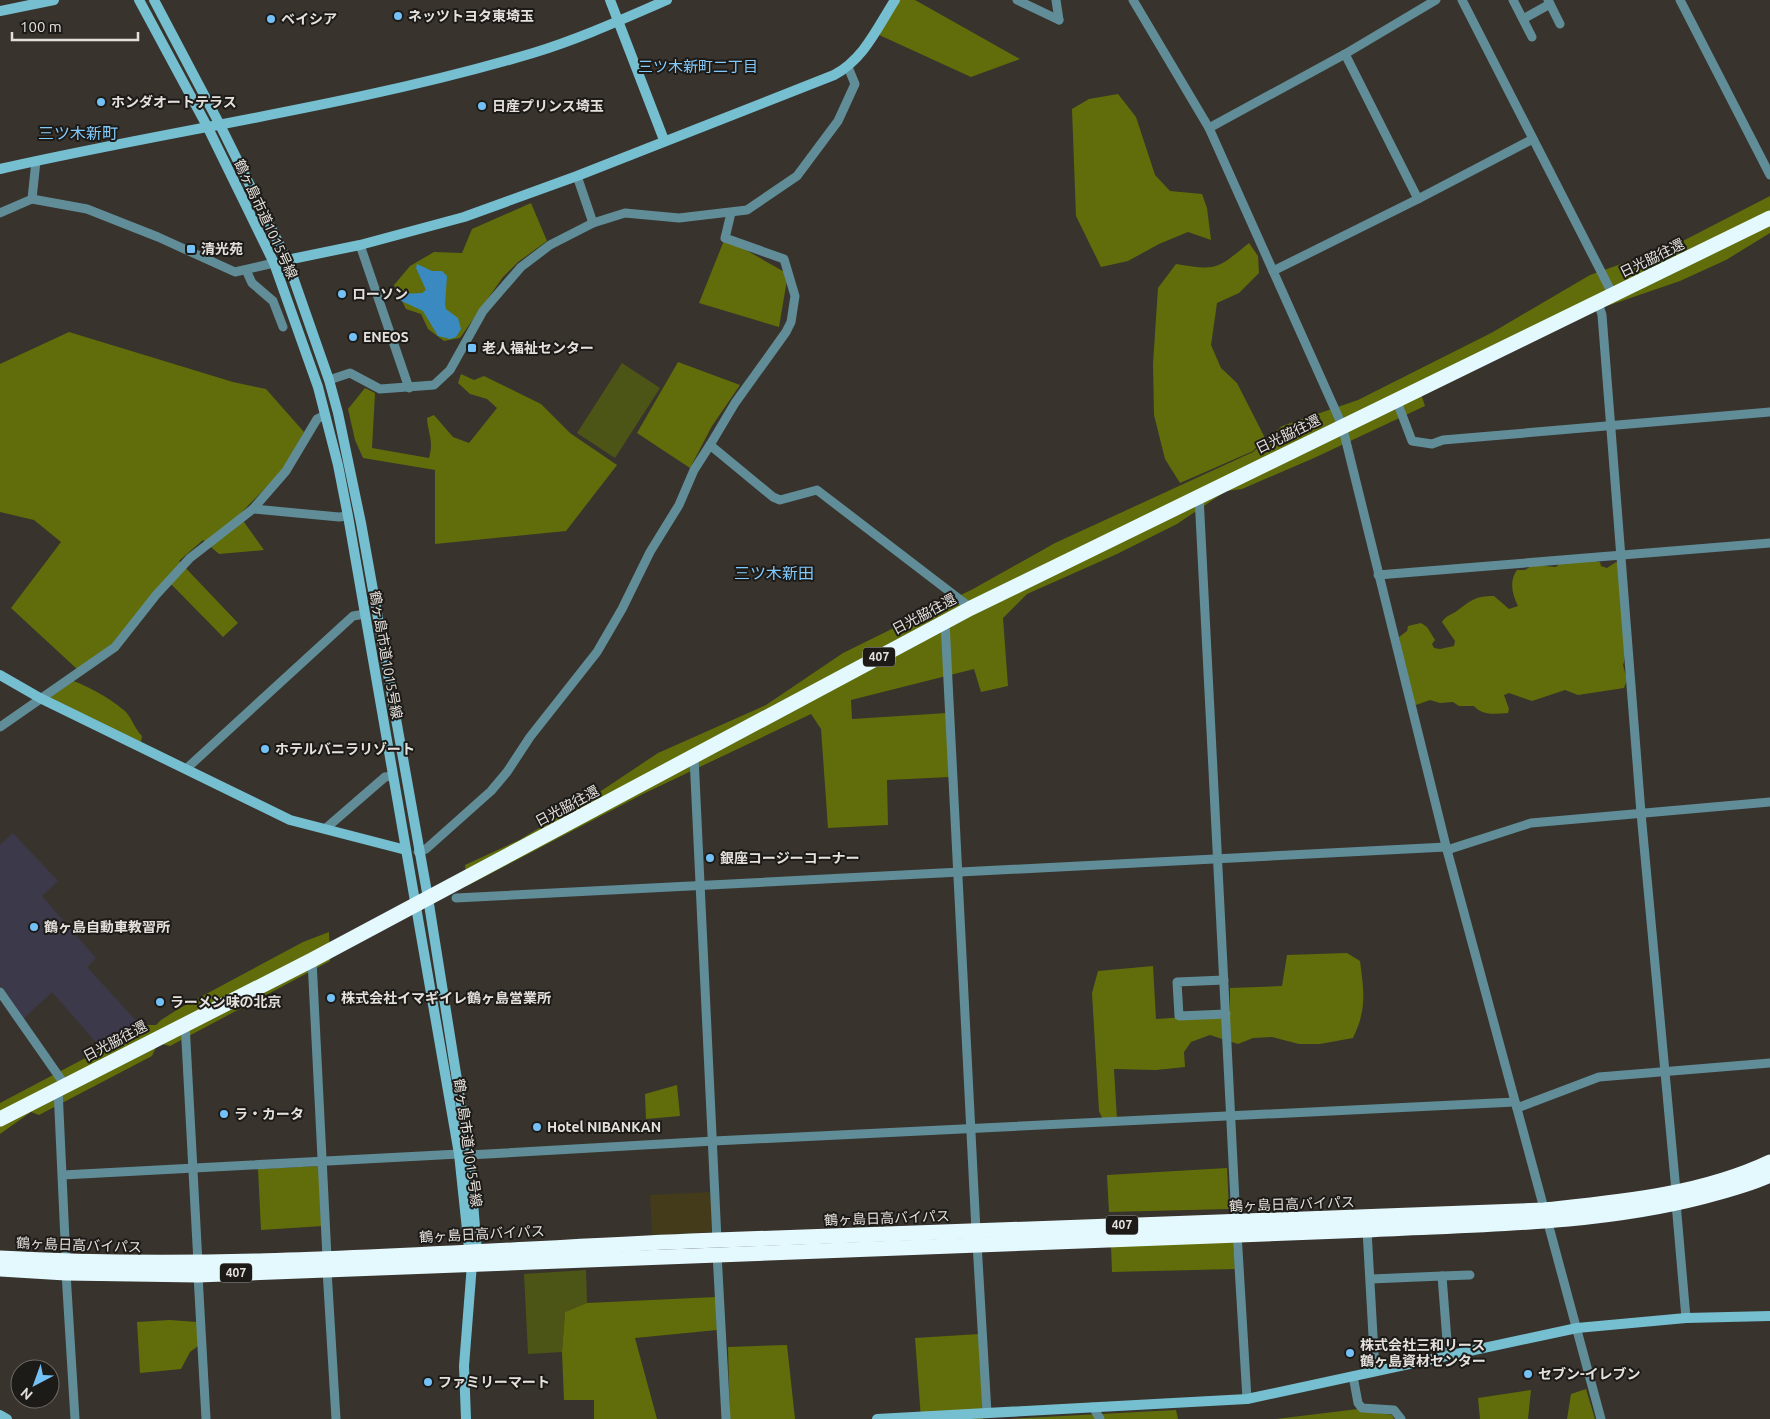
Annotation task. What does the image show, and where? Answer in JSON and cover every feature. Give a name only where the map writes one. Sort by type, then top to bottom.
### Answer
[{"type":"highway","name":"日光脇往還","points":[[0,1119],[185,1023],[312,960],[971,608],[1342,425],[1770,218]]},
{"type":"highway","name":"鶴ヶ島日高バイパス","points":[[1676,1197],[1770,1162]]},
{"type":"highway","name":"鶴ヶ島日高バイパス","points":[[1236,1227],[1367,1230],[1545,1215],[1632,1200],[1721,1192],[1770,1175]]},
{"type":"highway","name":"鶴ヶ島日高バイパス","points":[[0,1269],[198,1269],[472,1256],[1545,1215]]},
{"type":"highway","name":"鶴ヶ島日高バイパス","points":[[0,1258],[66,1268]]},
{"type":"street","points":[[0,11],[54,0]]},
{"type":"street","name":"鶴ヶ島市道1015号線","points":[[139,0],[208,128],[274,263],[318,387],[348,516],[406,850],[422,901],[470,1155],[472,1256]]},
{"type":"street","name":"鶴ヶ島市道1015号線","points":[[154,0],[220,125],[287,260],[329,380],[349,460],[361,523],[418,852],[422,901],[472,1256]]},
{"type":"street","points":[[610,0],[664,140]]},
{"type":"street","points":[[0,169],[208,128],[441,78],[534,52],[617,22],[666,0]]},
{"type":"street","points":[[287,260],[360,245],[464,217],[576,176],[848,67],[870,41],[895,0]]},
{"type":"street","points":[[1017,0],[1059,20],[1056,0]]},
{"type":"street","points":[[1133,0],[1209,128],[1342,425],[1446,848],[1601,1419]]},
{"type":"street","points":[[1209,128],[1345,54],[1436,0]]},
{"type":"street","points":[[1462,0],[1613,295]]},
{"type":"street","points":[[1513,0],[1532,37]]},
{"type":"street","points":[[1680,0],[1770,175]]},
{"type":"street","points":[[1523,19],[1549,2],[1560,24]]},
{"type":"street","points":[[1345,54],[1418,199]]},
{"type":"street","points":[[329,380],[350,373],[380,389],[434,385],[444,377],[483,311],[521,267],[550,245],[593,223],[625,213],[679,218],[748,210],[800,172],[826,138],[846,104],[855,84],[848,67]]},
{"type":"street","points":[[1274,271],[1533,139]]},
{"type":"street","points":[[32,199],[36,161]]},
{"type":"street","points":[[576,176],[593,223]]},
{"type":"street","points":[[0,213],[32,199],[87,209],[158,237],[235,272],[274,263]]},
{"type":"street","points":[[418,852],[426,849],[490,791],[507,772],[530,737],[597,652],[622,609],[650,552],[679,505],[694,470],[735,403],[786,332],[794,310],[795,296],[784,259],[725,238],[731,213]]},
{"type":"street","points":[[360,245],[409,388]]},
{"type":"street","points":[[246,270],[252,282],[273,301],[283,327]]},
{"type":"street","points":[[1598,302],[1602,315],[1612,427],[1641,813],[1686,1318]]},
{"type":"street","points":[[1396,399],[1412,440],[1419,443],[1770,412]]},
{"type":"street","points":[[0,727],[115,647],[156,595],[190,558],[253,509],[286,471],[317,419],[325,414]]},
{"type":"street","points":[[710,445],[773,497],[780,500],[817,490],[971,608]]},
{"type":"street","points":[[1199,496],[1232,1116],[1236,1227],[1247,1399]]},
{"type":"street","points":[[253,509],[339,517],[348,516]]},
{"type":"street","points":[[1378,576],[1770,543]]},
{"type":"street","points":[[186,769],[353,616],[365,614]]},
{"type":"street","points":[[945,622],[987,1413]]},
{"type":"street","points":[[0,675],[40,698],[290,820],[406,850]]},
{"type":"street","points":[[694,757],[726,1419]]},
{"type":"street","points":[[325,829],[385,777],[394,776]]},
{"type":"street","points":[[456,898],[1446,848],[1531,823],[1770,802]]},
{"type":"street","points":[[312,960],[336,1419]]},
{"type":"street","points":[[1224,980],[1177,982],[1179,1016],[1226,1014]]},
{"type":"street","points":[[0,992],[62,1087],[66,1268],[75,1419]]},
{"type":"street","points":[[185,1023],[206,1419]]},
{"type":"street","points":[[470,1155],[714,1140],[1516,1105],[1599,1077],[1770,1063]]},
{"type":"street","points":[[63,1175],[194,1170],[459,1154]]},
{"type":"street","points":[[1367,1230],[1375,1371]]},
{"type":"street","points":[[466,1419],[464,1366],[472,1256]]},
{"type":"street","points":[[1371,1279],[1470,1275]]},
{"type":"street","points":[[1442,1276],[1448,1354]]},
{"type":"street","points":[[877,1419],[1247,1399],[1448,1354],[1577,1328],[1686,1318],[1770,1316]]},
{"type":"street","points":[[1353,1376],[1358,1403],[1362,1408],[1394,1410],[1401,1419]]},
{"type":"street","points":[[1093,1407],[1100,1419]]},
{"type":"street","points":[[0,1416],[7,1419]]},
{"type":"shaded area","name":"鶴ヶ島自動車教習所","points":[[13,833],[58,881],[42,896],[96,958],[87,967],[141,1026],[101,1048],[52,992],[23,1019],[0,985],[0,845]]},
{"type":"green space","points":[[900,0],[915,0],[1020,59],[971,77],[877,34]]},
{"type":"green space","points":[[1118,94],[1136,117],[1155,175],[1170,191],[1202,194],[1207,208],[1211,240],[1188,232],[1159,244],[1128,261],[1101,267],[1076,216],[1072,109],[1089,99]]},
{"type":"green space","points":[[1770,196],[1770,233],[1726,260],[1680,281],[1607,306],[1594,308],[1420,391],[1425,406],[1314,458],[1242,489],[1226,491],[1177,524],[1117,554],[1027,594],[1003,618],[1008,686],[981,692],[974,669],[851,700],[852,719],[947,713],[950,777],[887,780],[888,825],[828,828],[821,729],[811,714],[643,794],[467,886],[465,865],[519,840],[592,797],[658,753],[766,705],[843,653],[973,589],[1055,543],[1253,452],[1282,426],[1358,400],[1493,332],[1590,275],[1675,245]]},
{"type":"green space","points":[[531,203],[547,241],[518,262],[503,277],[460,338],[444,341],[428,329],[421,314],[406,309],[394,285],[410,266],[434,252],[462,253],[472,229]]},
{"type":"green space","points":[[725,238],[788,274],[779,327],[699,303]]},
{"type":"green space","points":[[1249,243],[1258,256],[1259,273],[1239,293],[1217,303],[1211,345],[1221,368],[1237,383],[1265,438],[1253,451],[1180,483],[1165,459],[1154,415],[1153,364],[1158,288],[1176,264],[1201,267],[1216,266],[1223,263]]},
{"type":"green space","points":[[69,332],[233,382],[266,389],[304,432],[283,470],[239,515],[264,550],[219,554],[203,540],[179,561],[238,623],[223,637],[170,583],[144,604],[113,643],[77,669],[11,608],[61,542],[34,520],[0,512],[0,364]]},
{"type":"green space","points":[[678,362],[740,385],[712,426],[690,468],[637,433]]},
{"type":"green space","points":[[622,363],[660,388],[615,458],[577,433]]},
{"type":"green space","points":[[461,374],[474,380],[484,376],[541,404],[570,433],[617,465],[566,531],[435,544],[435,470],[363,458],[355,440],[348,409],[365,388],[375,393],[372,448],[429,458],[431,442],[427,418],[434,415],[453,437],[469,443],[497,408],[487,399],[470,394],[458,383]]},
{"type":"green space","points":[[1588,560],[1600,562],[1601,566],[1607,568],[1616,562],[1619,565],[1625,633],[1625,658],[1623,665],[1627,680],[1624,688],[1578,695],[1565,690],[1532,701],[1509,693],[1504,695],[1509,709],[1508,713],[1485,713],[1474,706],[1459,706],[1453,702],[1440,703],[1430,700],[1416,705],[1412,700],[1399,637],[1407,631],[1408,626],[1421,623],[1427,627],[1435,640],[1432,644],[1434,648],[1440,649],[1454,646],[1455,641],[1442,622],[1447,616],[1471,601],[1482,597],[1494,596],[1509,609],[1518,606],[1512,588],[1514,574],[1517,570],[1525,570],[1533,565],[1556,567],[1561,562]]},
{"type":"green space","points":[[70,680],[100,693],[126,712],[142,736],[141,742],[50,698],[59,687]]},
{"type":"green space","points":[[329,932],[330,961],[170,1046],[158,1043],[152,1056],[39,1115],[31,1112],[0,1134],[0,1103],[148,1025],[156,1025],[180,1008],[303,942]]},
{"type":"green space","points":[[1347,953],[1360,961],[1363,991],[1361,1018],[1353,1038],[1320,1044],[1299,1044],[1272,1037],[1253,1038],[1238,1044],[1210,1035],[1191,1042],[1184,1052],[1185,1067],[1156,1070],[1114,1069],[1117,1120],[1103,1120],[1099,1111],[1092,993],[1098,971],[1153,966],[1156,1019],[1230,1014],[1230,988],[1282,986],[1287,955]]},
{"type":"green space","points":[[677,1085],[680,1116],[646,1119],[645,1094]]},
{"type":"green space","points":[[320,1166],[323,1226],[261,1230],[258,1169]]},
{"type":"green space","points":[[1227,1168],[1229,1209],[1109,1212],[1107,1175]]},
{"type":"green space","points":[[1233,1242],[1235,1269],[1112,1272],[1111,1245]]},
{"type":"green space","points":[[586,1270],[587,1303],[565,1312],[562,1352],[528,1354],[524,1274]]},
{"type":"green space","points":[[716,1297],[717,1330],[635,1338],[657,1419],[594,1419],[594,1400],[564,1400],[562,1352],[565,1312],[587,1303]]},
{"type":"green space","points":[[170,1320],[197,1322],[198,1346],[190,1352],[181,1369],[140,1373],[137,1322]]},
{"type":"green space","points":[[979,1334],[983,1419],[921,1419],[915,1338]]},
{"type":"green space","points":[[787,1345],[795,1419],[730,1419],[728,1347]]},
{"type":"green space","points":[[1586,1389],[1595,1419],[1567,1419],[1571,1394]]},
{"type":"green space","points":[[1531,1390],[1528,1419],[1480,1419],[1478,1398]]},
{"type":"green space","points":[[1358,1409],[1392,1415],[1394,1419],[1276,1419]]},
{"type":"green space","points":[[1176,1410],[1178,1419],[1008,1419]]},
{"type":"sand","points":[[711,1192],[713,1232],[652,1235],[650,1195]]},
{"type":"water","points":[[417,264],[432,271],[442,271],[447,276],[446,309],[458,318],[461,329],[456,337],[450,339],[438,336],[423,311],[395,298],[400,294],[422,293],[426,290],[416,268]]},
{"type":"place","name":"ネッツトヨタ東埼玉","points":[[398,16]]},
{"type":"place","name":"ベイシア","points":[[271,19]]},
{"type":"place","name":"ホンダオートテラス","points":[[101,102]]},
{"type":"place","name":"日産プリンス埼玉","points":[[482,106]]},
{"type":"place","name":"清光苑","points":[[191,249]]},
{"type":"place","name":"ローソン","points":[[342,294]]},
{"type":"place","name":"ENEOS","points":[[353,337]]},
{"type":"place","name":"老人福祉センター","points":[[472,348]]},
{"type":"place","name":"ホテルバニラリゾート","points":[[265,749]]},
{"type":"place","name":"銀座コージーコーナー","points":[[710,858]]},
{"type":"place","name":"鶴ヶ島自動車教習所","points":[[34,927]]},
{"type":"place","name":"株式会社イマギイレ鶴ヶ島営業所","points":[[331,998]]},
{"type":"place","name":"ラーメン味の北京","points":[[160,1002]]},
{"type":"place","name":"ラ・カータ","points":[[224,1114]]},
{"type":"place","name":"Hotel NIBANKAN","points":[[537,1127]]},
{"type":"place","name":"株式会社三和リース 鶴ヶ島資材センター","points":[[1350,1353]]},
{"type":"place","name":"セブン-イレブン","points":[[1528,1374]]},
{"type":"place","name":"ファミリーマート","points":[[428,1382]]},
{"type":"district","name":"三ツ木新町二丁目","points":[[698,67]]},
{"type":"district","name":"三ツ木新町","points":[[78,133]]},
{"type":"district","name":"三ツ木新田","points":[[774,573]]}]
